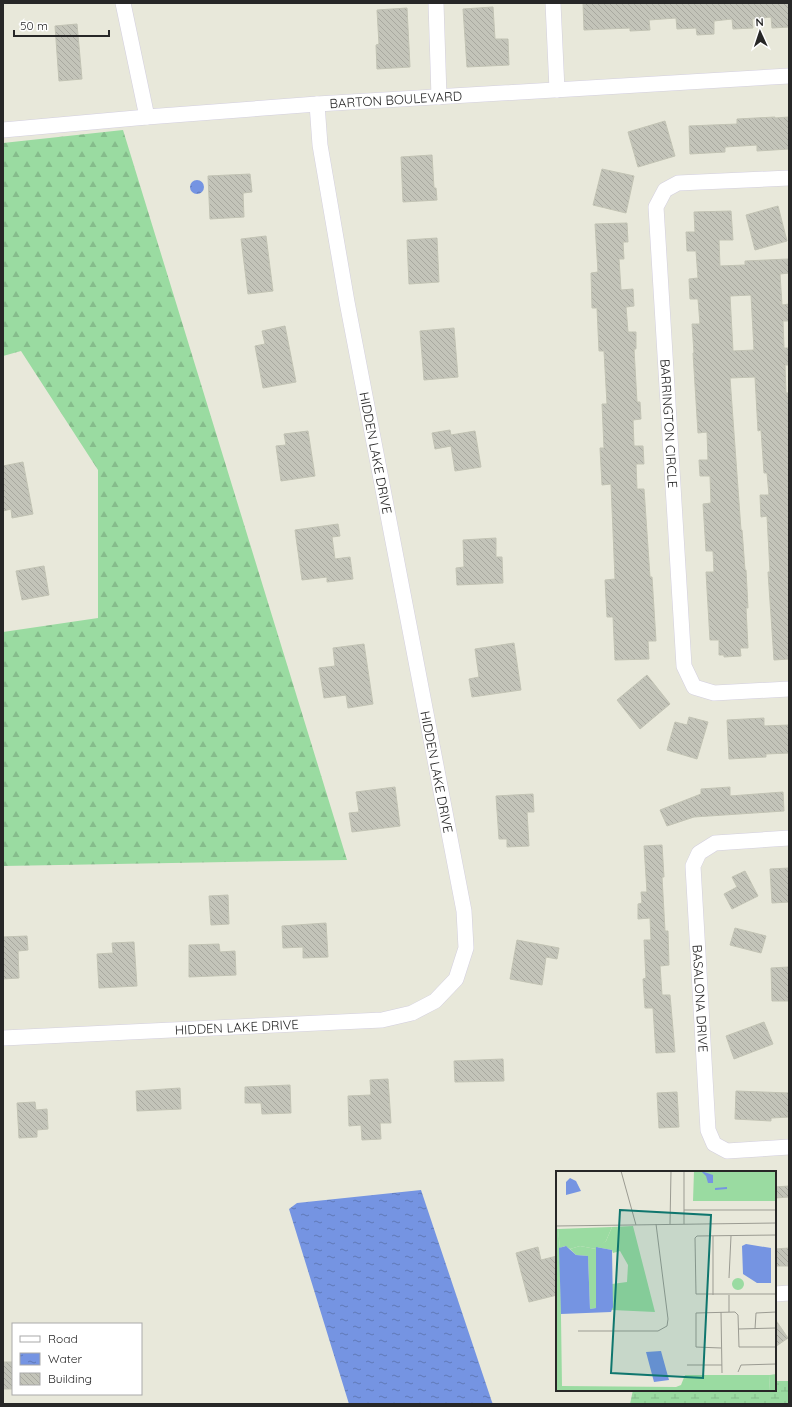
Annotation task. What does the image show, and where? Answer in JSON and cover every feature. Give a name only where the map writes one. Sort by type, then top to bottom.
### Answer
[{"type":"street","points":[[123,3],[147,117]]},
{"type":"street","points":[[436,3],[439,97]]},
{"type":"street","points":[[553,3],[557,90]]},
{"type":"street","name":"BARTON BOULEVARD","points":[[3,130],[317,104],[789,76]]},
{"type":"street","name":"HIDDEN LAKE DRIVE","points":[[3,1038],[382,1020],[412,1013],[435,1002],[456,979],[466,948],[464,911],[347,302],[320,144],[317,104]]},
{"type":"street","name":"BARRINGTON CIRCLE","points":[[789,178],[678,183],[665,190],[656,207],[684,666],[694,687],[714,693],[789,689]]},
{"type":"street","name":"BASALONA DRIVE","points":[[789,838],[715,843],[699,853],[693,866],[708,1130],[714,1144],[727,1151],[789,1147]]},
{"type":"street","points":[[776,1294],[789,1294]]},
{"type":"green space","points":[[123,130],[347,860],[3,866],[3,632],[98,618],[98,470],[21,351],[3,356],[3,143]]},
{"type":"green space","points":[[776,1381],[789,1381],[789,1404],[630,1404],[633,1391],[776,1391]]},
{"type":"water","points":[[197,180],[202,182],[204,187],[202,192],[197,194],[192,192],[190,187],[192,182]]},
{"type":"water","points":[[421,1190],[493,1404],[349,1404],[289,1209],[297,1203]]},
{"type":"building","points":[[583,3],[789,3],[789,27],[772,28],[771,17],[752,19],[753,28],[733,29],[732,19],[714,21],[714,34],[697,35],[696,28],[677,29],[676,18],[649,20],[650,30],[630,31],[630,28],[584,30]]},
{"type":"building","points":[[493,7],[495,39],[508,39],[509,65],[467,67],[463,9]]},
{"type":"building","points":[[407,8],[410,67],[377,69],[376,45],[379,44],[377,10]]},
{"type":"building","points":[[77,24],[82,79],[59,81],[55,26]]},
{"type":"building","points":[[789,117],[789,149],[757,151],[757,145],[725,147],[725,152],[690,154],[689,126],[737,124],[737,119]]},
{"type":"building","points":[[665,121],[675,156],[638,167],[628,132]]},
{"type":"building","points":[[432,155],[434,188],[436,188],[437,200],[403,202],[401,157]]},
{"type":"building","points":[[602,169],[634,176],[626,213],[593,205]]},
{"type":"building","points":[[250,174],[252,192],[243,193],[244,217],[210,219],[208,176]]},
{"type":"building","points":[[778,206],[787,241],[755,250],[746,215]]},
{"type":"building","points":[[731,211],[733,240],[719,240],[720,266],[745,265],[745,261],[788,259],[789,273],[780,274],[782,305],[789,304],[789,321],[783,321],[784,348],[789,348],[789,365],[785,365],[786,393],[789,393],[789,659],[774,660],[768,572],[770,572],[767,516],[761,517],[760,495],[769,495],[767,473],[764,473],[761,430],[758,431],[755,377],[730,378],[741,530],[746,570],[748,648],[740,648],[741,656],[724,657],[724,655],[719,655],[719,640],[710,640],[706,572],[714,572],[713,551],[706,551],[703,504],[711,503],[710,476],[700,476],[699,460],[708,460],[707,432],[698,433],[692,324],[700,324],[698,299],[690,299],[689,279],[698,278],[696,251],[687,251],[686,232],[695,232],[694,212]],"holes":[[[751,295],[754,350],[733,351],[730,296]]]},
{"type":"building","points":[[627,223],[628,242],[623,242],[624,259],[619,259],[621,290],[633,289],[634,306],[626,307],[628,332],[636,332],[636,349],[634,349],[637,402],[640,402],[641,419],[633,420],[634,446],[643,446],[644,464],[636,464],[637,489],[644,489],[656,641],[648,641],[649,659],[615,660],[613,617],[607,617],[605,580],[615,579],[611,484],[602,485],[600,448],[604,448],[602,404],[607,404],[604,351],[599,351],[597,308],[592,308],[591,273],[598,272],[595,224]]},
{"type":"building","points":[[266,236],[273,291],[248,294],[241,239]]},
{"type":"building","points":[[437,238],[439,282],[409,284],[407,240]]},
{"type":"building","points":[[285,326],[296,382],[263,388],[255,346],[265,344],[262,331]]},
{"type":"building","points":[[454,328],[458,377],[424,380],[420,331]]},
{"type":"building","points":[[450,430],[451,435],[475,431],[481,467],[455,471],[451,446],[435,449],[432,433]]},
{"type":"building","points":[[308,431],[315,476],[281,481],[276,446],[286,445],[284,434]]},
{"type":"building","points":[[23,462],[33,514],[12,518],[11,509],[3,511],[3,466]]},
{"type":"building","points":[[338,524],[340,536],[332,537],[335,559],[350,557],[353,579],[327,582],[327,577],[302,580],[295,530]]},
{"type":"building","points":[[496,538],[496,557],[502,557],[503,583],[457,585],[456,568],[464,567],[463,540]]},
{"type":"building","points":[[44,566],[49,595],[22,600],[16,571]]},
{"type":"building","points":[[514,643],[521,690],[472,697],[469,679],[479,677],[475,649]]},
{"type":"building","points":[[364,644],[373,704],[348,708],[346,695],[324,698],[319,668],[335,666],[333,648]]},
{"type":"building","points":[[647,675],[670,704],[640,729],[617,700]]},
{"type":"building","points":[[689,717],[708,722],[697,759],[667,750],[675,722],[687,725]]},
{"type":"building","points":[[764,718],[764,726],[789,725],[789,753],[766,754],[766,757],[729,759],[727,720]]},
{"type":"building","points":[[395,787],[400,826],[352,832],[349,813],[359,812],[356,792]]},
{"type":"building","points":[[730,787],[730,796],[783,792],[784,811],[694,817],[667,826],[660,810],[701,794],[701,789]]},
{"type":"building","points":[[533,794],[534,812],[527,812],[529,846],[507,847],[507,839],[499,839],[496,796]]},
{"type":"building","points":[[662,845],[665,931],[668,931],[669,965],[660,966],[662,995],[670,995],[675,1052],[656,1053],[653,1008],[645,1008],[643,979],[646,978],[644,940],[651,940],[650,918],[638,919],[638,904],[642,903],[641,892],[647,892],[644,846]]},
{"type":"building","points":[[789,868],[789,902],[772,903],[770,869]]},
{"type":"building","points":[[745,871],[758,896],[732,909],[724,894],[737,887],[732,877]]},
{"type":"building","points":[[228,895],[229,924],[211,925],[209,896]]},
{"type":"building","points":[[326,923],[328,957],[303,958],[303,947],[283,948],[282,926]]},
{"type":"building","points":[[735,928],[766,936],[761,953],[730,945]]},
{"type":"building","points":[[27,936],[28,950],[18,951],[19,978],[3,979],[3,937]]},
{"type":"building","points":[[517,940],[559,948],[557,959],[546,957],[542,985],[510,979]]},
{"type":"building","points":[[134,942],[137,986],[99,988],[97,954],[113,953],[112,943]]},
{"type":"building","points":[[219,944],[220,952],[235,951],[236,975],[189,977],[189,945]]},
{"type":"building","points":[[789,967],[789,1001],[772,1001],[771,968]]},
{"type":"building","points":[[764,1022],[773,1044],[734,1059],[726,1036]]},
{"type":"building","points":[[503,1059],[504,1081],[455,1082],[454,1061]]},
{"type":"building","points":[[388,1079],[391,1123],[380,1123],[381,1139],[362,1140],[361,1125],[349,1126],[348,1096],[371,1095],[370,1080]]},
{"type":"building","points":[[290,1085],[291,1113],[262,1114],[261,1103],[245,1103],[245,1087]]},
{"type":"building","points":[[180,1088],[181,1109],[137,1111],[136,1091]]},
{"type":"building","points":[[736,1091],[789,1093],[789,1117],[771,1118],[771,1121],[735,1119]]},
{"type":"building","points":[[677,1092],[679,1127],[659,1128],[657,1093]]},
{"type":"building","points":[[35,1102],[36,1110],[47,1109],[48,1129],[37,1130],[37,1137],[19,1138],[17,1103]]},
{"type":"building","points":[[789,1186],[789,1197],[776,1198],[776,1187]]},
{"type":"building","points":[[538,1247],[541,1260],[556,1256],[556,1295],[529,1302],[516,1253]]},
{"type":"building","points":[[789,1248],[789,1266],[776,1266],[776,1249]]},
{"type":"building","points":[[776,1320],[788,1338],[776,1346]]},
{"type":"building","points":[[3,1362],[12,1362],[12,1389],[3,1389]]}]
